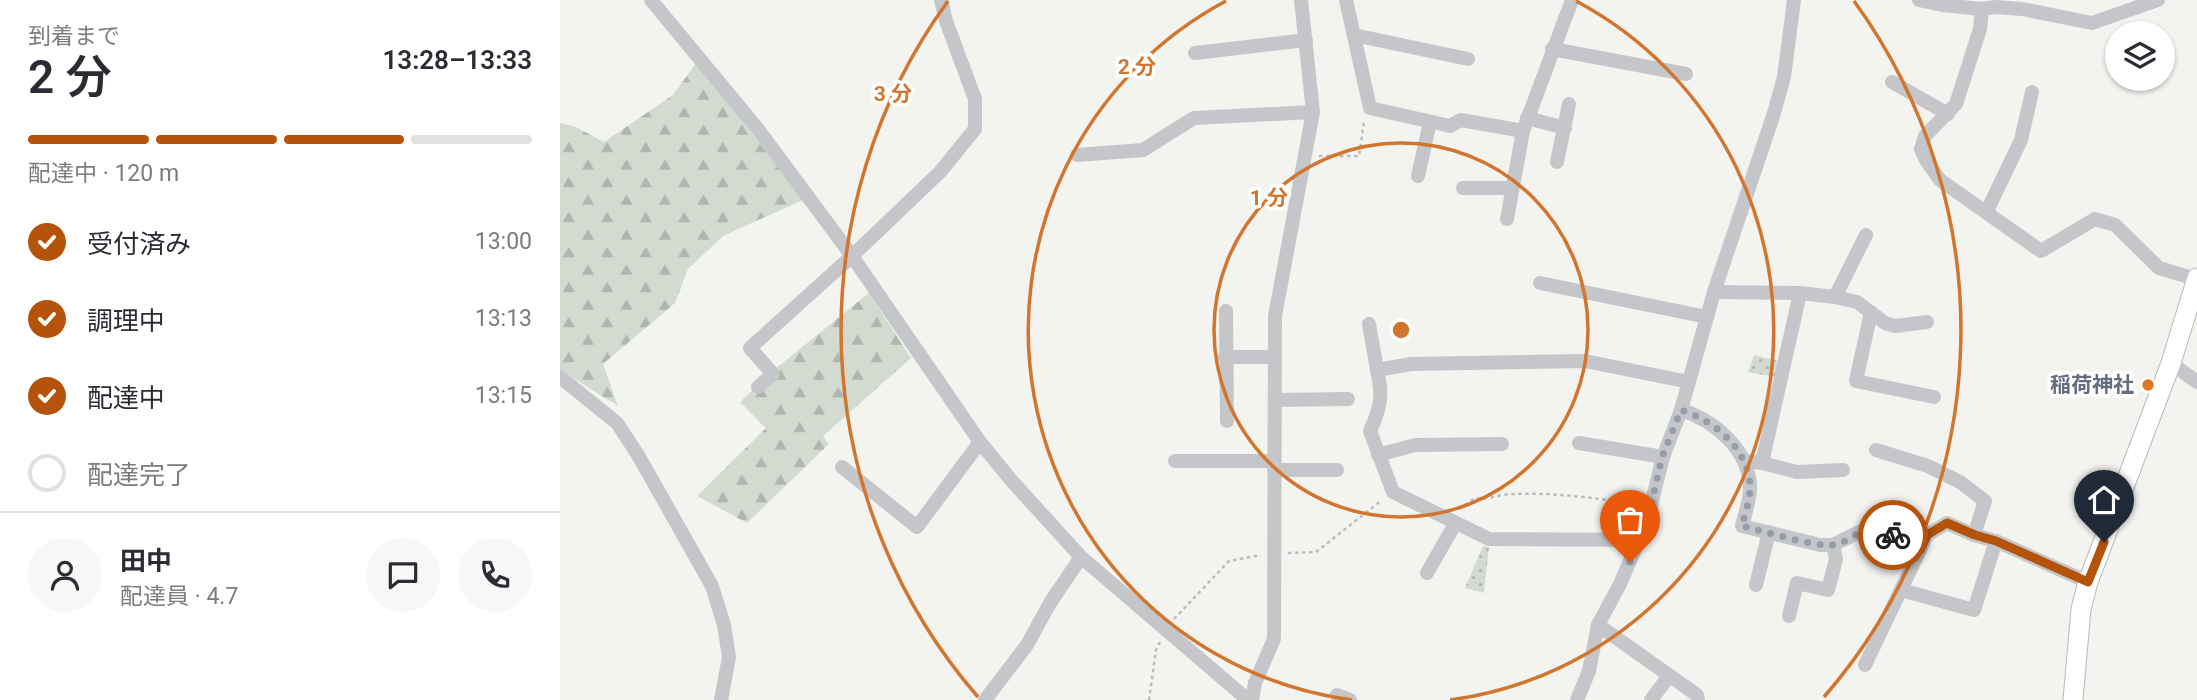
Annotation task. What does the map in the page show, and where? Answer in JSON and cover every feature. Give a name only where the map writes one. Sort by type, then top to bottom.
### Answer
[{"type":"main road","points":[[2074,700],[2081,610],[2088,582],[2171,363],[2197,279]]},
{"type":"street","points":[[651,0],[757,128],[852,256],[979,442],[1081,557],[1250,700],[1274,639],[1275,316],[1313,112],[1301,0]]},
{"type":"street","points":[[758,387],[773,374],[750,348],[940,172],[975,129],[975,99],[946,22],[941,0]]},
{"type":"street","points":[[1346,0],[1370,108],[1450,126],[1461,120],[1564,128]]},
{"type":"street","points":[[1507,219],[1525,125],[1572,0]]},
{"type":"street","points":[[1577,700],[1589,671],[1598,625],[1620,584],[1651,505],[1662,457],[1681,410],[1714,292],[1774,113],[1784,77],[1794,0]]},
{"type":"street","points":[[1919,0],[1982,9],[2022,9],[2092,23],[2158,0]]},
{"type":"street","points":[[1982,9],[1980,29],[1956,104],[1925,136],[1921,149],[1940,180],[2041,251],[2095,219],[2115,225],[2159,268],[2197,279]]},
{"type":"street","points":[[1354,35],[1468,59]]},
{"type":"street","points":[[1195,53],[1306,40]]},
{"type":"street","points":[[1552,49],[1686,74]]},
{"type":"street","points":[[1892,82],[1948,114]]},
{"type":"street","points":[[1987,211],[2021,140],[2032,92]]},
{"type":"street","points":[[1558,162],[1569,104]]},
{"type":"street","points":[[1077,155],[1143,150],[1194,118],[1313,112]]},
{"type":"street","points":[[1418,176],[1430,122]]},
{"type":"street","points":[[1463,188],[1512,187]]},
{"type":"street","points":[[1835,297],[1866,235]]},
{"type":"street","points":[[1540,283],[1707,317]]},
{"type":"street","points":[[1714,292],[1800,293],[1835,297],[1857,302],[1885,323],[1895,326],[1927,322]]},
{"type":"street","points":[[1762,463],[1800,293]]},
{"type":"street","points":[[1226,311],[1227,421]]},
{"type":"street","points":[[1871,312],[1856,381],[1934,397]]},
{"type":"street","points":[[1369,324],[1381,391],[1379,412],[1370,431],[1393,492],[1489,539],[1639,540]]},
{"type":"street","points":[[1226,357],[1275,357]]},
{"type":"street","points":[[1377,370],[1410,364],[1585,361],[1689,382]]},
{"type":"street","points":[[2171,363],[2197,382]]},
{"type":"street","points":[[560,377],[617,423],[712,586],[724,625],[729,657],[721,700]]},
{"type":"street","points":[[1275,400],[1348,399]]},
{"type":"street","points":[[1681,410],[1713,424],[1744,461],[1749,474],[1750,491],[1742,526],[1820,545],[1833,545],[1869,527],[1880,526],[1902,542],[1920,550]]},
{"type":"street","points":[[842,467],[917,527],[979,442]]},
{"type":"street","points":[[1579,443],[1662,457]]},
{"type":"street","points":[[1378,455],[1415,445],[1502,444]]},
{"type":"street","points":[[1876,450],[1928,466],[1960,482],[1985,501],[1975,535]]},
{"type":"street","points":[[1175,461],[1337,470]]},
{"type":"street","points":[[1744,461],[1797,472],[1843,470]]},
{"type":"street","points":[[1427,573],[1450,521]]},
{"type":"street","points":[[1865,665],[1927,535],[1947,523],[1996,541],[2088,582]]},
{"type":"street","points":[[1756,585],[1769,532]]},
{"type":"street","points":[[1901,590],[1975,610],[1996,541]]},
{"type":"street","points":[[1789,617],[1797,583],[1828,590],[1836,559],[1833,545]]},
{"type":"street","points":[[985,700],[1027,645],[1050,603],[1081,557]]},
{"type":"street","points":[[1598,625],[1697,695],[1698,700]]},
{"type":"street","points":[[1651,700],[1669,676]]},
{"type":"path","points":[[1305,155],[1359,156],[1364,118],[1370,108]]},
{"type":"path","points":[[1149,700],[1156,650],[1165,629],[1229,561],[1274,553],[1316,552],[1393,492]]},
{"type":"path","points":[[1450,521],[1475,498],[1511,494],[1573,496],[1651,505]]},
{"type":"green space","points":[[697,62],[803,200],[723,236],[688,269],[675,303],[603,364],[618,406],[560,370],[560,123],[576,127],[604,142],[673,95]]},
{"type":"green space","points":[[869,293],[911,358],[823,436],[829,444],[747,523],[697,496],[766,428],[740,402],[775,369]]},
{"type":"green space","points":[[1754,355],[1779,361],[1775,377],[1748,372]]},
{"type":"green space","points":[[1483,546],[1489,547],[1484,593],[1465,588]]},
{"type":"way so far","points":[[1630,562],[1651,505],[1662,457],[1681,410],[1713,424],[1731,442],[1744,461],[1749,474],[1750,491],[1742,526],[1820,545],[1833,545],[1869,527],[1880,526],[1893,535]]},
{"type":"place","name":"稲荷神社","points":[[2148,385]]},
{"type":"route","points":[[1893,535],[1920,550],[1927,535],[1947,523],[1996,541],[2088,582],[2104,542]]}]
